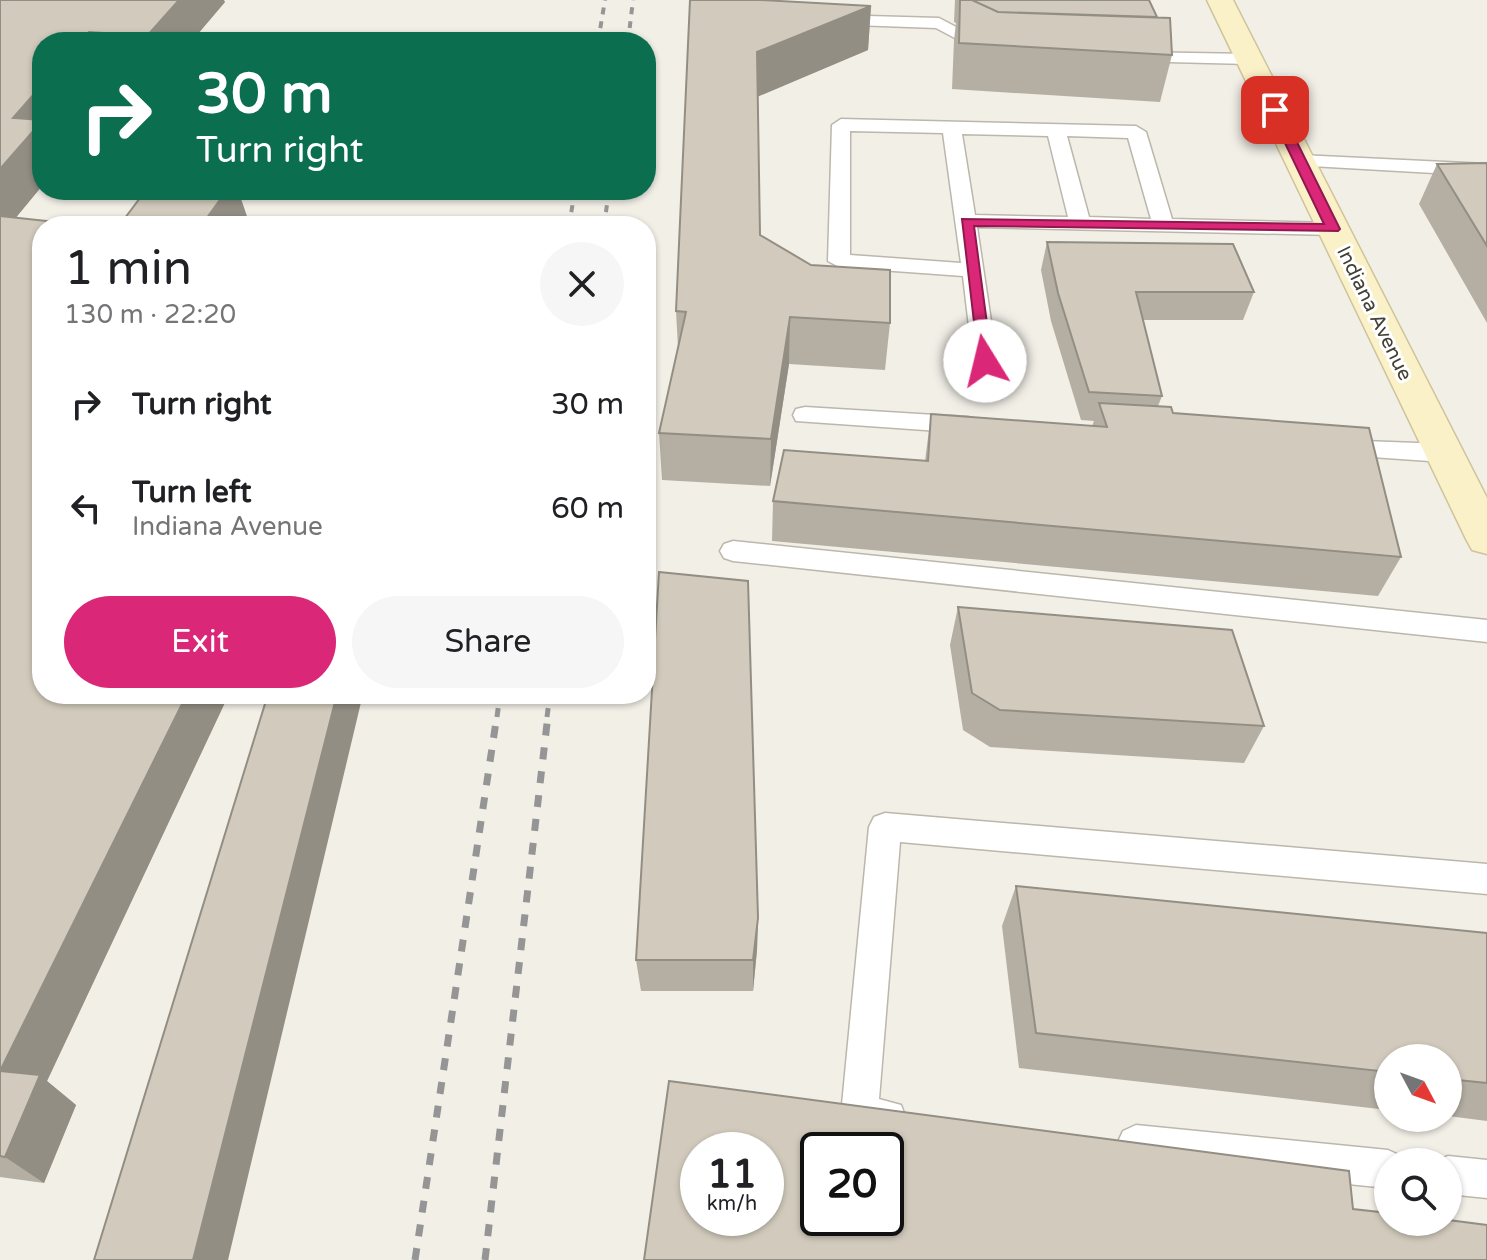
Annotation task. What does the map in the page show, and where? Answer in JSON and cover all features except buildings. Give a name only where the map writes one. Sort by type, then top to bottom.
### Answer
[{"type":"main road","name":"Indiana Avenue","points":[[1220,0],[1487,539]]},
{"type":"lane","points":[[817,19],[939,23],[991,50],[1005,51]]},
{"type":"lane","points":[[1115,56],[1249,59]]},
{"type":"lane","points":[[971,270],[839,261],[841,125],[1136,132],[1163,225]]},
{"type":"lane","points":[[952,128],[985,361]]},
{"type":"lane","points":[[1056,130],[1080,223]]},
{"type":"lane","points":[[1300,161],[1487,170]]},
{"type":"lane","points":[[966,221],[1333,229]]},
{"type":"lane","points":[[805,415],[994,427]]},
{"type":"lane","points":[[1309,447],[1444,453]]},
{"type":"lane","points":[[733,551],[1487,631]]},
{"type":"lane","points":[[921,1122],[859,1115],[885,827],[1487,879]]},
{"type":"lane","points":[[1108,1141],[1374,1168]]},
{"type":"lane","points":[[1462,1176],[1487,1179]]},
{"type":"railway","points":[[600,32],[605,0]]},
{"type":"railway","points":[[629,32],[633,0]]},
{"type":"railway","points":[[571,216],[573,200]]},
{"type":"railway","points":[[605,216],[608,200]]},
{"type":"railway","points":[[497,717],[499,704]]},
{"type":"railway","points":[[547,717],[549,704]]},
{"type":"railway","points":[[415,1260],[497,715]]},
{"type":"railway","points":[[485,1260],[548,715]]},
{"type":"route","points":[[985,361],[966,221],[1333,229],[1275,110]]}]
